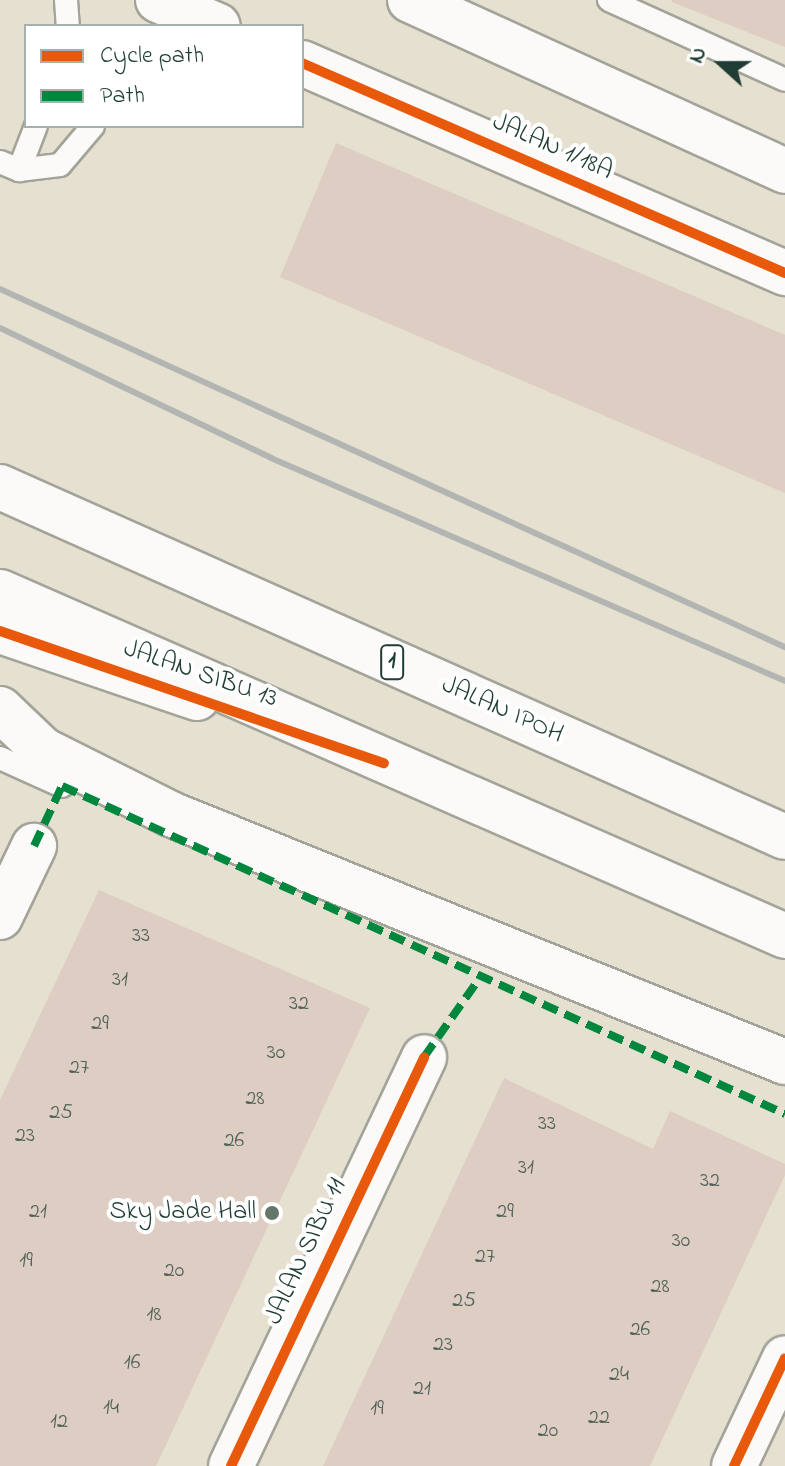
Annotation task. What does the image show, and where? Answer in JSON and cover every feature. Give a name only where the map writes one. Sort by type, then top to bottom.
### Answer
[{"type":"main road","points":[[410,0],[776,165]]},
{"type":"main road","name":"JALAN 1/18A","points":[[304,64],[785,273]]},
{"type":"main road","name":"JALAN IPOH","points":[[0,487],[785,837]]},
{"type":"main road","points":[[0,592],[384,763],[785,936]]},
{"type":"main road","name":"JALAN SIBU 13","points":[[0,631],[384,763]]},
{"type":"main road","points":[[0,709],[43,750],[173,815],[785,1062]]},
{"type":"main road","points":[[0,917],[34,846]]},
{"type":"main road","name":"JALAN SIBU 11","points":[[231,1466],[424,1057]]},
{"type":"main road","points":[[734,1466],[785,1358]]},
{"type":"lane","points":[[66,0],[68,24]]},
{"type":"lane","points":[[609,0],[785,80]]},
{"type":"lane","points":[[9,166],[35,128]]},
{"type":"lane","points":[[9,166],[60,165],[91,128]]},
{"type":"lane","points":[[0,758],[62,786]]},
{"type":"building","points":[[785,0],[785,47],[672,2]]},
{"type":"building","points":[[336,143],[785,335],[785,493],[280,277]]},
{"type":"building","points":[[99,890],[370,1008],[156,1466],[0,1466],[0,1100]]},
{"type":"building","points":[[504,1078],[653,1149],[670,1111],[785,1164],[785,1175],[650,1466],[323,1466]]},
{"type":"railway","points":[[0,289],[785,647]]},
{"type":"railway","points":[[0,328],[271,458],[785,681]]},
{"type":"marked path","points":[[34,846],[62,786],[785,1114]]},
{"type":"marked path","points":[[424,1057],[479,979]]},
{"type":"cycle path","points":[[304,64],[785,273]]},
{"type":"cycle path","points":[[0,631],[384,763]]},
{"type":"cycle path","points":[[231,1466],[424,1057]]},
{"type":"cycle path","points":[[734,1466],[785,1358]]},
{"type":"place","name":"Sky Jade Hall","points":[[272,1213]]}]
